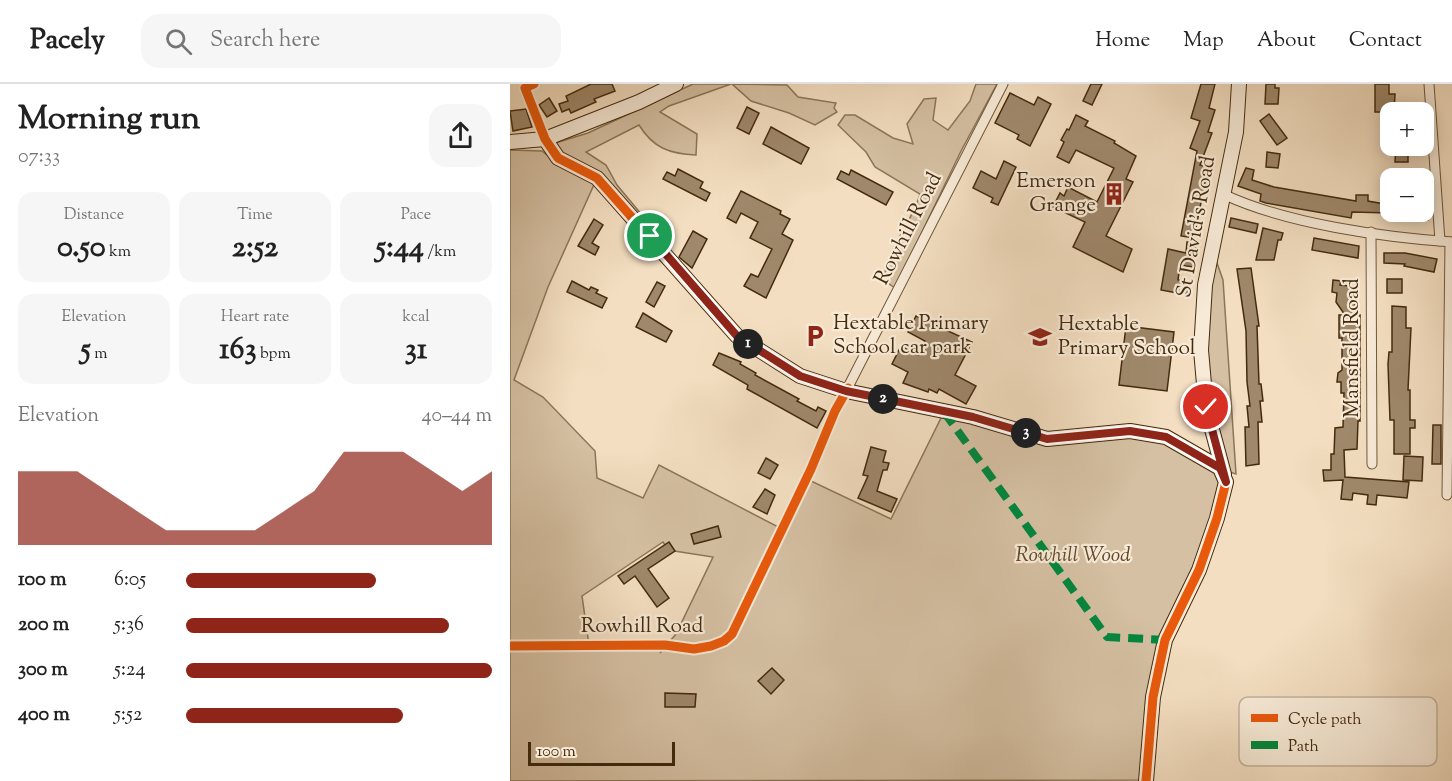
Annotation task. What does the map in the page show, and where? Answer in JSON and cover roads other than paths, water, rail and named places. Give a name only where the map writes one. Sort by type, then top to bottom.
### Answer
[{"type":"street","points":[[534,84],[525,88],[545,139],[558,158],[597,178],[737,336],[800,376],[846,391],[973,417],[1047,439],[1130,431],[1166,437],[1220,468],[1226,482],[1217,518],[1199,570],[1165,640],[1153,698],[1146,781]]},
{"type":"street","points":[[510,142],[545,139],[639,102],[676,84]]},
{"type":"street","name":"Rowhill Road","points":[[846,391],[1003,84]]},
{"type":"street","name":"St David's Road","points":[[1226,482],[1206,407],[1201,350],[1204,285],[1225,195],[1236,132],[1239,84]]},
{"type":"street","points":[[1429,84],[1447,242],[1447,495]]},
{"type":"street","points":[[1225,195],[1253,208],[1371,232],[1447,242]]},
{"type":"street","name":"Mansfield Road","points":[[1371,232],[1372,464]]},
{"type":"street","name":"Rowhill Road","points":[[510,646],[665,645],[694,649],[724,641],[732,634],[811,469]]},
{"type":"place","name":"Emerson Grange","points":[[1114,194]]},
{"type":"place","name":"Hextable Primary School car park","points":[[815,336]]},
{"type":"place","name":"Hextable Primary School","points":[[1040,337]]},
{"type":"park label","name":"Rowhill Wood","points":[[1073,556]]}]
